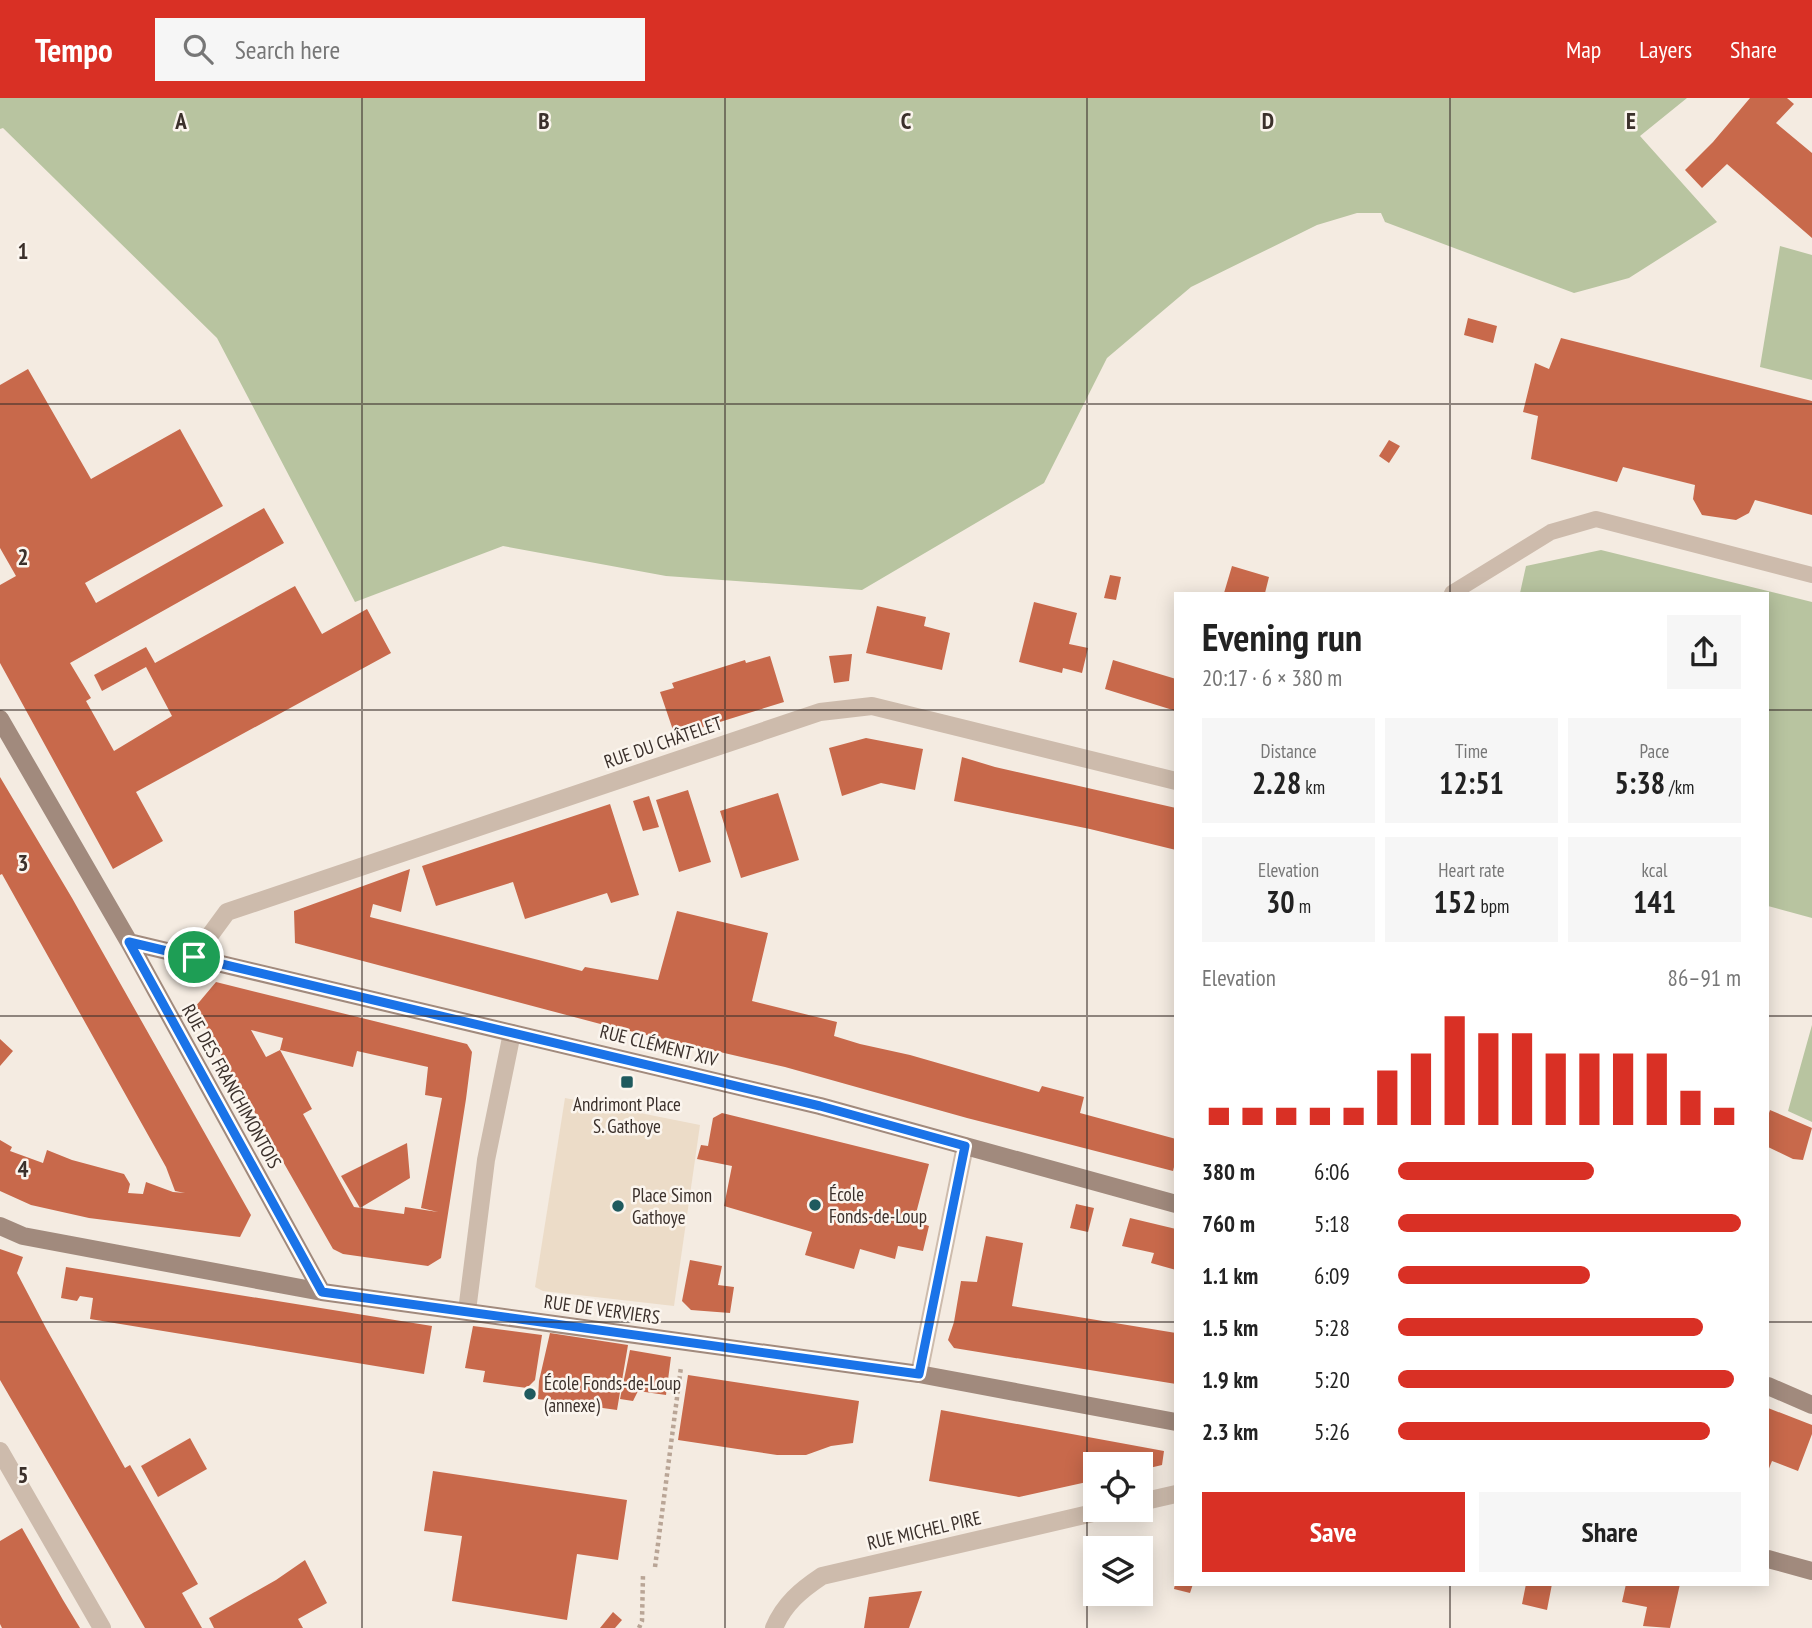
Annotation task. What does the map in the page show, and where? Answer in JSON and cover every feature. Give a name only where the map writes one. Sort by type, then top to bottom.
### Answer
[{"type":"street","name":"RUE DU CHÂTELET","points":[[194,957],[227,912],[820,712],[872,706],[1174,780]]},
{"type":"street","name":"RUE DES FRANCHIMONTOIS","points":[[0,719],[129,942],[322,1292]]},
{"type":"street","name":"RUE CLÉMENT XIV","points":[[129,942],[820,1106],[1174,1203]]},
{"type":"street","points":[[467,1311],[486,1160],[512,1033]]},
{"type":"street","points":[[919,1374],[965,1146]]},
{"type":"street","name":"RUE DE VERVIERS","points":[[0,1226],[23,1236],[322,1292],[919,1374],[1174,1422]]},
{"type":"street","points":[[1769,1386],[1812,1405]]},
{"type":"street","points":[[0,1451],[102,1628]]},
{"type":"street","points":[[1153,1499],[1174,1494]]},
{"type":"street","name":"RUE MICHEL PIRE","points":[[774,1628],[780,1612],[799,1591],[822,1576],[1083,1515]]},
{"type":"street","points":[[1769,1559],[1812,1571]]},
{"type":"lane","points":[[1454,592],[1551,532],[1596,519],[1812,575]]},
{"type":"path","points":[[655,1567],[680,1375]]},
{"type":"path","points":[[639,1628],[642,1621],[643,1575]]},
{"type":"green space","points":[[0,98],[1687,98],[1640,136],[1717,222],[1629,278],[1574,293],[1385,222],[1381,213],[1357,213],[1317,225],[1191,287],[1107,358],[1044,483],[862,590],[666,576],[503,546],[355,602],[217,338],[3,128],[0,129]]},
{"type":"green space","points":[[1780,246],[1812,255],[1812,380],[1760,367]]},
{"type":"green space","points":[[1601,550],[1812,602],[1812,918],[1769,906],[1769,592],[1520,592],[1526,566]]},
{"type":"green space","points":[[1812,1025],[1812,1122],[1788,1111]]},
{"type":"shaded area","name":"Place Simon Gathoye","points":[[565,1098],[700,1125],[674,1306],[543,1291],[535,1287]]},
{"type":"building","points":[[1750,98],[1787,98],[1794,104],[1776,123],[1812,153],[1812,238],[1727,164],[1702,188],[1685,170]]},
{"type":"building","points":[[1468,318],[1497,326],[1493,343],[1464,335]]},
{"type":"building","points":[[1561,338],[1812,401],[1812,515],[1755,500],[1749,513],[1736,520],[1702,515],[1693,499],[1695,485],[1623,467],[1617,482],[1531,459],[1538,416],[1523,412],[1535,363],[1549,369]]},
{"type":"building","points":[[28,369],[91,479],[180,429],[223,506],[85,583],[96,603],[264,508],[284,543],[70,663],[91,698],[86,701],[114,751],[172,716],[146,667],[102,691],[94,675],[146,647],[155,663],[295,586],[322,634],[367,609],[391,653],[136,792],[163,841],[113,869],[0,663],[0,585],[16,576],[0,548],[0,385]]},
{"type":"building","points":[[1389,440],[1400,446],[1389,463],[1379,456]]},
{"type":"building","points":[[1232,566],[1269,577],[1265,592],[1224,592]]},
{"type":"building","points":[[1110,575],[1121,577],[1116,600],[1104,598]]},
{"type":"building","points":[[1034,602],[1077,613],[1069,644],[1088,648],[1082,673],[1063,668],[1062,673],[1019,662]]},
{"type":"building","points":[[877,606],[926,617],[924,626],[950,633],[942,670],[866,653]]},
{"type":"building","points":[[852,654],[849,681],[834,683],[829,656]]},
{"type":"building","points":[[770,656],[784,702],[675,736],[660,692],[674,688],[672,683],[745,660],[746,663]]},
{"type":"building","points":[[1113,660],[1174,678],[1174,710],[1105,689]]},
{"type":"building","points":[[866,738],[923,749],[915,790],[881,783],[842,796],[829,748]]},
{"type":"building","points":[[962,757],[1174,808],[1174,850],[1090,829],[954,801]]},
{"type":"building","points":[[0,777],[72,898],[251,1215],[240,1237],[89,1218],[31,1205],[0,1191],[0,1140],[12,1147],[10,1151],[43,1163],[47,1150],[72,1160],[124,1174],[130,1184],[128,1193],[143,1194],[146,1182],[173,1192],[185,1193],[175,1191],[166,1167],[2,874],[0,875]]},
{"type":"building","points":[[688,790],[711,862],[679,872],[656,800]]},
{"type":"building","points":[[778,793],[799,860],[741,878],[720,811]]},
{"type":"building","points":[[649,796],[659,827],[643,831],[633,801]]},
{"type":"building","points":[[610,804],[639,895],[611,903],[607,893],[525,919],[513,882],[436,906],[422,866]]},
{"type":"building","points":[[410,869],[401,912],[373,904],[370,917],[582,971],[585,967],[658,980],[677,911],[768,933],[752,1001],[837,1022],[834,1036],[860,1044],[910,1055],[1039,1092],[1042,1086],[1084,1097],[1080,1113],[1174,1138],[1173,1171],[967,1118],[785,1067],[608,1026],[295,943],[294,911]]},
{"type":"building","points":[[216,982],[467,1044],[472,1052],[441,1258],[428,1266],[343,1254],[333,1249],[250,1104],[248,1105],[195,1007]],"holes":[[[251,1030],[283,1038],[280,1050],[266,1057]],[[280,1050],[353,1067],[357,1051],[428,1067],[425,1095],[442,1098],[421,1208],[438,1212],[405,1207],[404,1214],[354,1207],[303,1114],[312,1109]]]},
{"type":"building","points":[[0,1039],[13,1051],[0,1066]]},
{"type":"building","points":[[1770,1110],[1812,1128],[1803,1160],[1793,1159],[1769,1147]]},
{"type":"building","name":"École Fonds-de-Loup","points":[[722,1113],[929,1164],[914,1221],[929,1226],[923,1251],[898,1246],[895,1259],[860,1249],[854,1269],[805,1255],[812,1232],[724,1206],[732,1166],[697,1159],[701,1145],[708,1146],[713,1118]]},
{"type":"building","points":[[407,1143],[410,1178],[360,1208],[341,1176]]},
{"type":"building","points":[[1076,1204],[1094,1208],[1088,1232],[1070,1228]]},
{"type":"building","points":[[1130,1218],[1174,1229],[1174,1269],[1151,1263],[1154,1253],[1122,1246]]},
{"type":"building","points":[[986,1236],[1023,1243],[1012,1306],[1174,1333],[1174,1384],[954,1348],[948,1340],[961,1281],[977,1282]]},
{"type":"building","points":[[0,1249],[23,1257],[17,1273],[47,1330],[125,1468],[130,1465],[198,1584],[182,1593],[202,1628],[145,1628],[0,1380]]},
{"type":"building","points":[[690,1260],[722,1266],[718,1285],[734,1287],[730,1313],[691,1310],[682,1301]]},
{"type":"building","points":[[66,1267],[432,1326],[424,1374],[90,1319],[93,1298],[80,1296],[77,1301],[61,1298]]},
{"type":"building","points":[[473,1326],[542,1335],[535,1380],[527,1388],[483,1382],[485,1371],[465,1368]]},
{"type":"building","name":"École Fonds-de-Loup (annexe)","points":[[550,1333],[628,1345],[617,1410],[538,1399],[539,1381]]},
{"type":"building","points":[[630,1350],[671,1357],[666,1395],[638,1391],[633,1401],[620,1399]]},
{"type":"building","points":[[688,1375],[859,1401],[853,1443],[831,1446],[806,1455],[777,1455],[678,1440]]},
{"type":"building","points":[[1769,1408],[1812,1425],[1812,1434],[1798,1471],[1772,1461],[1769,1468]]},
{"type":"building","points":[[941,1410],[1164,1451],[1162,1465],[1153,1467],[1153,1452],[1083,1452],[1083,1483],[1019,1497],[929,1481]]},
{"type":"building","points":[[190,1438],[207,1469],[158,1497],[141,1466]]},
{"type":"building","points":[[433,1471],[627,1500],[618,1560],[577,1554],[567,1620],[452,1601],[462,1536],[424,1531]]},
{"type":"building","points":[[22,1528],[80,1628],[2,1628],[0,1541]]},
{"type":"building","points":[[305,1560],[327,1603],[298,1619],[303,1628],[214,1628],[209,1618],[276,1580]]},
{"type":"building","points":[[1175,1586],[1192,1586],[1190,1593],[1174,1589]]},
{"type":"building","points":[[1526,1586],[1552,1586],[1547,1610],[1522,1604]]},
{"type":"building","points":[[1626,1586],[1680,1586],[1670,1628],[1643,1626],[1647,1607],[1622,1602]]},
{"type":"building","points":[[922,1591],[909,1628],[864,1628],[869,1597]]},
{"type":"building","points":[[613,1612],[622,1620],[615,1628],[600,1628]]},
{"type":"place","name":"Andrimont Place S. Gathoye","points":[[627,1082]]},
{"type":"place","name":"École Fonds-de-Loup","points":[[815,1205]]},
{"type":"place","name":"Place Simon Gathoye","points":[[618,1206]]},
{"type":"place","name":"École Fonds-de-Loup (annexe)","points":[[530,1394]]},
{"type":"route","points":[[129,942],[194,957],[820,1106],[965,1146],[919,1374],[322,1292],[129,942]]}]
